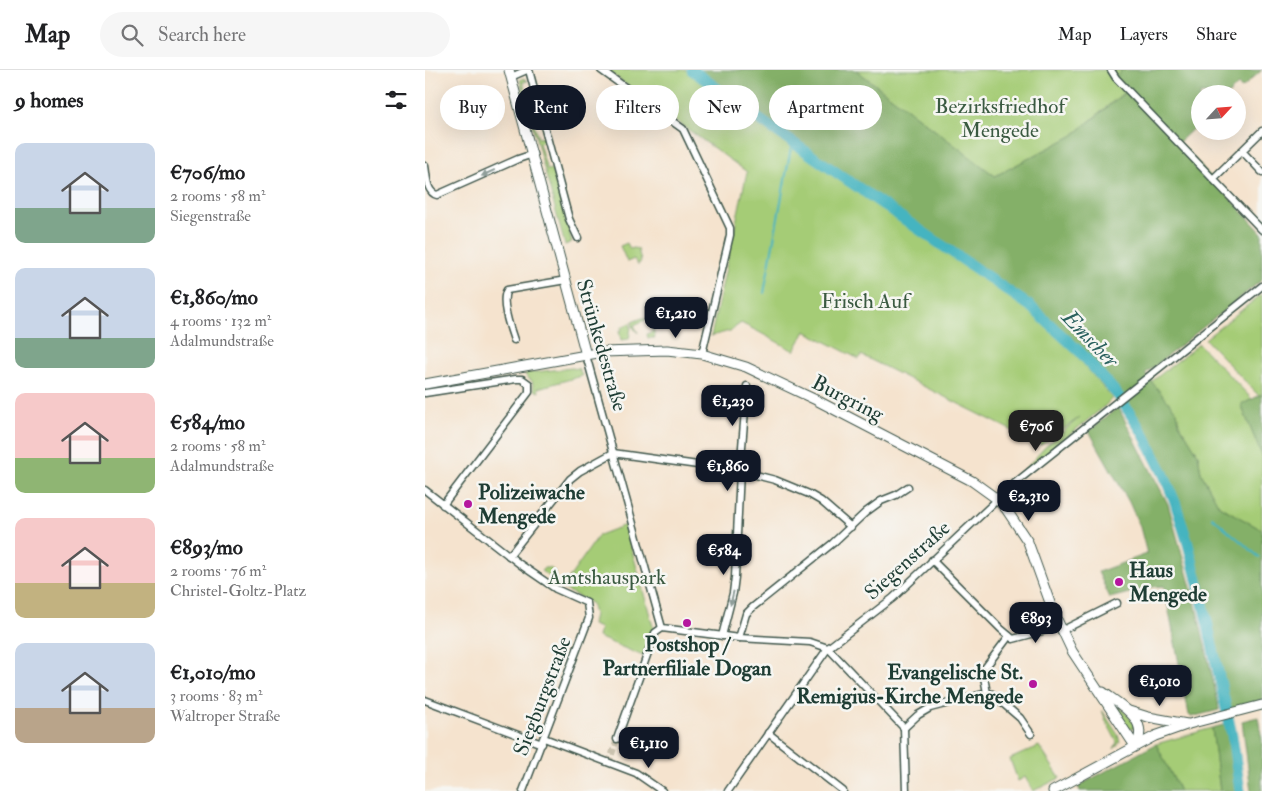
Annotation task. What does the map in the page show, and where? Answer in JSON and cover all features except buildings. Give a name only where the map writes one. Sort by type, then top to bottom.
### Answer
[{"type":"main road","name":"Strünkedestraße","points":[[510,73],[587,355]]},
{"type":"main road","name":"Burgring","points":[[425,384],[587,355],[621,351],[667,350],[702,354],[746,367],[816,400],[972,481],[997,500],[1006,509],[1029,542],[1061,631],[1072,651],[1097,687]]},
{"type":"main road","points":[[1097,687],[1135,719],[1140,727],[1140,737],[1135,746]]},
{"type":"main road","points":[[1097,687],[1135,746]]},
{"type":"main road","points":[[1053,791],[1155,736],[1189,724],[1262,705]]},
{"type":"main road","points":[[1126,710],[1148,717],[1189,724]]},
{"type":"street","points":[[510,73],[528,70],[567,210],[578,238]]},
{"type":"street","points":[[601,70],[683,129],[730,228],[730,235],[702,354]]},
{"type":"street","points":[[1111,70],[1116,78],[1262,230]]},
{"type":"street","points":[[1213,179],[1262,132]]},
{"type":"street","points":[[1242,151],[1262,172]]},
{"type":"street","points":[[425,166],[429,188],[433,194],[437,195],[517,159],[533,154]]},
{"type":"street","points":[[514,340],[504,297],[507,290],[565,280]]},
{"type":"street","name":"Siegenstraße","points":[[728,791],[828,648],[893,598],[997,500],[1040,463],[1262,286]]},
{"type":"street","name":"Strünkedestraße","points":[[587,355],[662,628]]},
{"type":"street","points":[[425,393],[482,383],[522,379],[529,384],[527,394],[443,505]]},
{"type":"street","points":[[722,636],[735,577],[740,471],[747,386]]},
{"type":"street","points":[[425,490],[509,556],[570,479],[580,470],[613,453],[740,471],[775,480],[821,501],[851,527]]},
{"type":"street","points":[[739,638],[746,614],[753,607],[851,527],[865,512],[907,487]]},
{"type":"street","name":"Siegburgstraße","points":[[509,556],[556,589],[583,601],[588,606],[589,611],[589,618],[523,791]]},
{"type":"street","points":[[932,560],[1011,638]]},
{"type":"street","points":[[1061,631],[1117,603]]},
{"type":"street","points":[[617,739],[655,633],[662,628],[739,638],[810,642],[828,648],[904,728],[906,791]]},
{"type":"street","points":[[987,693],[983,672],[1011,638],[1050,629]]},
{"type":"street","points":[[904,728],[917,715],[930,708],[987,693],[992,694],[1020,718],[1031,734]]},
{"type":"street","points":[[425,700],[636,773],[662,791]]},
{"type":"street","points":[[768,733],[843,791]]},
{"type":"green space","name":"Frisch Auf","points":[[606,70],[692,70],[712,85],[689,85],[689,130],[759,130],[759,119],[769,126],[769,130],[775,130],[1030,306],[1053,327],[1112,398],[1105,406],[1015,479],[1044,448],[1080,417],[1041,445],[861,355],[859,359],[805,331],[794,351],[741,323],[730,331],[711,336],[747,172],[679,123],[679,85],[627,85]]},
{"type":"green space","points":[[692,70],[856,70],[876,85],[769,85],[769,126],[759,119],[759,85],[712,85]]},
{"type":"green space","name":"Bezirksfriedhof Mengede","points":[[856,70],[1119,70],[1128,89],[1072,136],[995,176],[882,90],[882,85],[876,85]]},
{"type":"green space","points":[[1119,70],[1262,70],[1245,85],[1191,85],[1191,131],[1179,142],[1262,233],[1262,280],[1145,374],[1177,412],[1179,423],[1198,454],[1201,473],[1219,506],[1262,530],[1262,705],[1227,715],[1188,544],[1175,502],[1164,475],[1143,433],[1117,394],[1080,352],[1030,306],[775,130],[882,130],[882,90],[995,176],[1072,136],[1128,90],[1116,78],[1121,72]]},
{"type":"green space","points":[[523,78],[528,81],[523,82],[524,85],[521,85],[520,80]]},
{"type":"green space","points":[[534,130],[536,130],[538,138],[543,137],[544,141],[539,143],[547,170],[552,169],[572,242],[565,245]]},
{"type":"green space","points":[[627,243],[630,249],[638,249],[641,261],[639,264],[634,259],[627,262],[620,246]]},
{"type":"green space","points":[[1262,294],[1262,394],[1259,396],[1205,339]]},
{"type":"green space","points":[[642,318],[652,319],[655,338],[648,338],[647,334],[653,331],[647,319],[634,325],[638,333],[633,327],[632,322]]},
{"type":"green space","points":[[630,323],[629,339],[621,340],[619,331],[622,330],[621,327]]},
{"type":"green space","points":[[1199,344],[1252,399],[1241,405],[1262,456],[1262,530],[1219,506],[1201,473],[1198,454],[1179,423],[1177,412],[1151,382]]},
{"type":"green space","points":[[572,368],[579,369],[582,376],[538,388],[539,392],[534,390],[532,381],[525,373]]},
{"type":"green space","points":[[1262,394],[1262,456],[1241,405]]},
{"type":"green space","points":[[1118,407],[1168,504],[1195,602],[1219,710],[1191,717],[1189,715],[1164,586],[1152,587],[1110,598],[1098,572],[1147,554],[1140,527],[1129,502],[1089,431]]},
{"type":"green space","name":"Amtshauspark","points":[[625,525],[654,630],[643,656],[598,637],[600,628],[592,625],[594,614],[591,603],[562,588],[599,535]]},
{"type":"green space","points":[[544,568],[550,568],[555,572],[555,580],[541,571]]},
{"type":"green space","points":[[1114,706],[1124,711],[1137,727],[1129,729]]},
{"type":"green space","points":[[1102,710],[1118,735],[1120,742],[1114,749],[1117,742]]},
{"type":"green space","points":[[1258,717],[1262,740],[1262,791],[1251,791],[1242,721]]},
{"type":"green space","points":[[1227,724],[1236,791],[1220,791],[1212,728]]},
{"type":"green space","points":[[1212,728],[1220,791],[1180,791],[1156,744]]},
{"type":"green space","points":[[1156,744],[1180,791],[1080,791],[1078,786]]},
{"type":"green space","points":[[1039,746],[1060,778],[1033,791],[1025,777],[1018,781],[1010,759]]},
{"type":"waterway","name":"Emscher","points":[[692,70],[753,115],[1030,306],[1080,352],[1117,394],[1143,433],[1175,502],[1202,599],[1232,735],[1240,791]]},
{"type":"waterway","points":[[764,293],[792,142]]},
{"type":"waterway","points":[[1212,517],[1259,557]]},
{"type":"waterway","name":"Emscher","points":[[1180,520],[1185,520]]},
{"type":"tunnel","points":[[609,763],[617,739]]},
{"type":"place","name":"Polizeiwache Mengede","points":[[468,504]]},
{"type":"place","name":"Haus Mengede","points":[[1119,582]]},
{"type":"place","name":"Postshop / Partnerfiliale Dogan","points":[[687,623]]},
{"type":"place","name":"Evangelische St. Remigius-Kirche Mengede","points":[[1033,684]]}]
